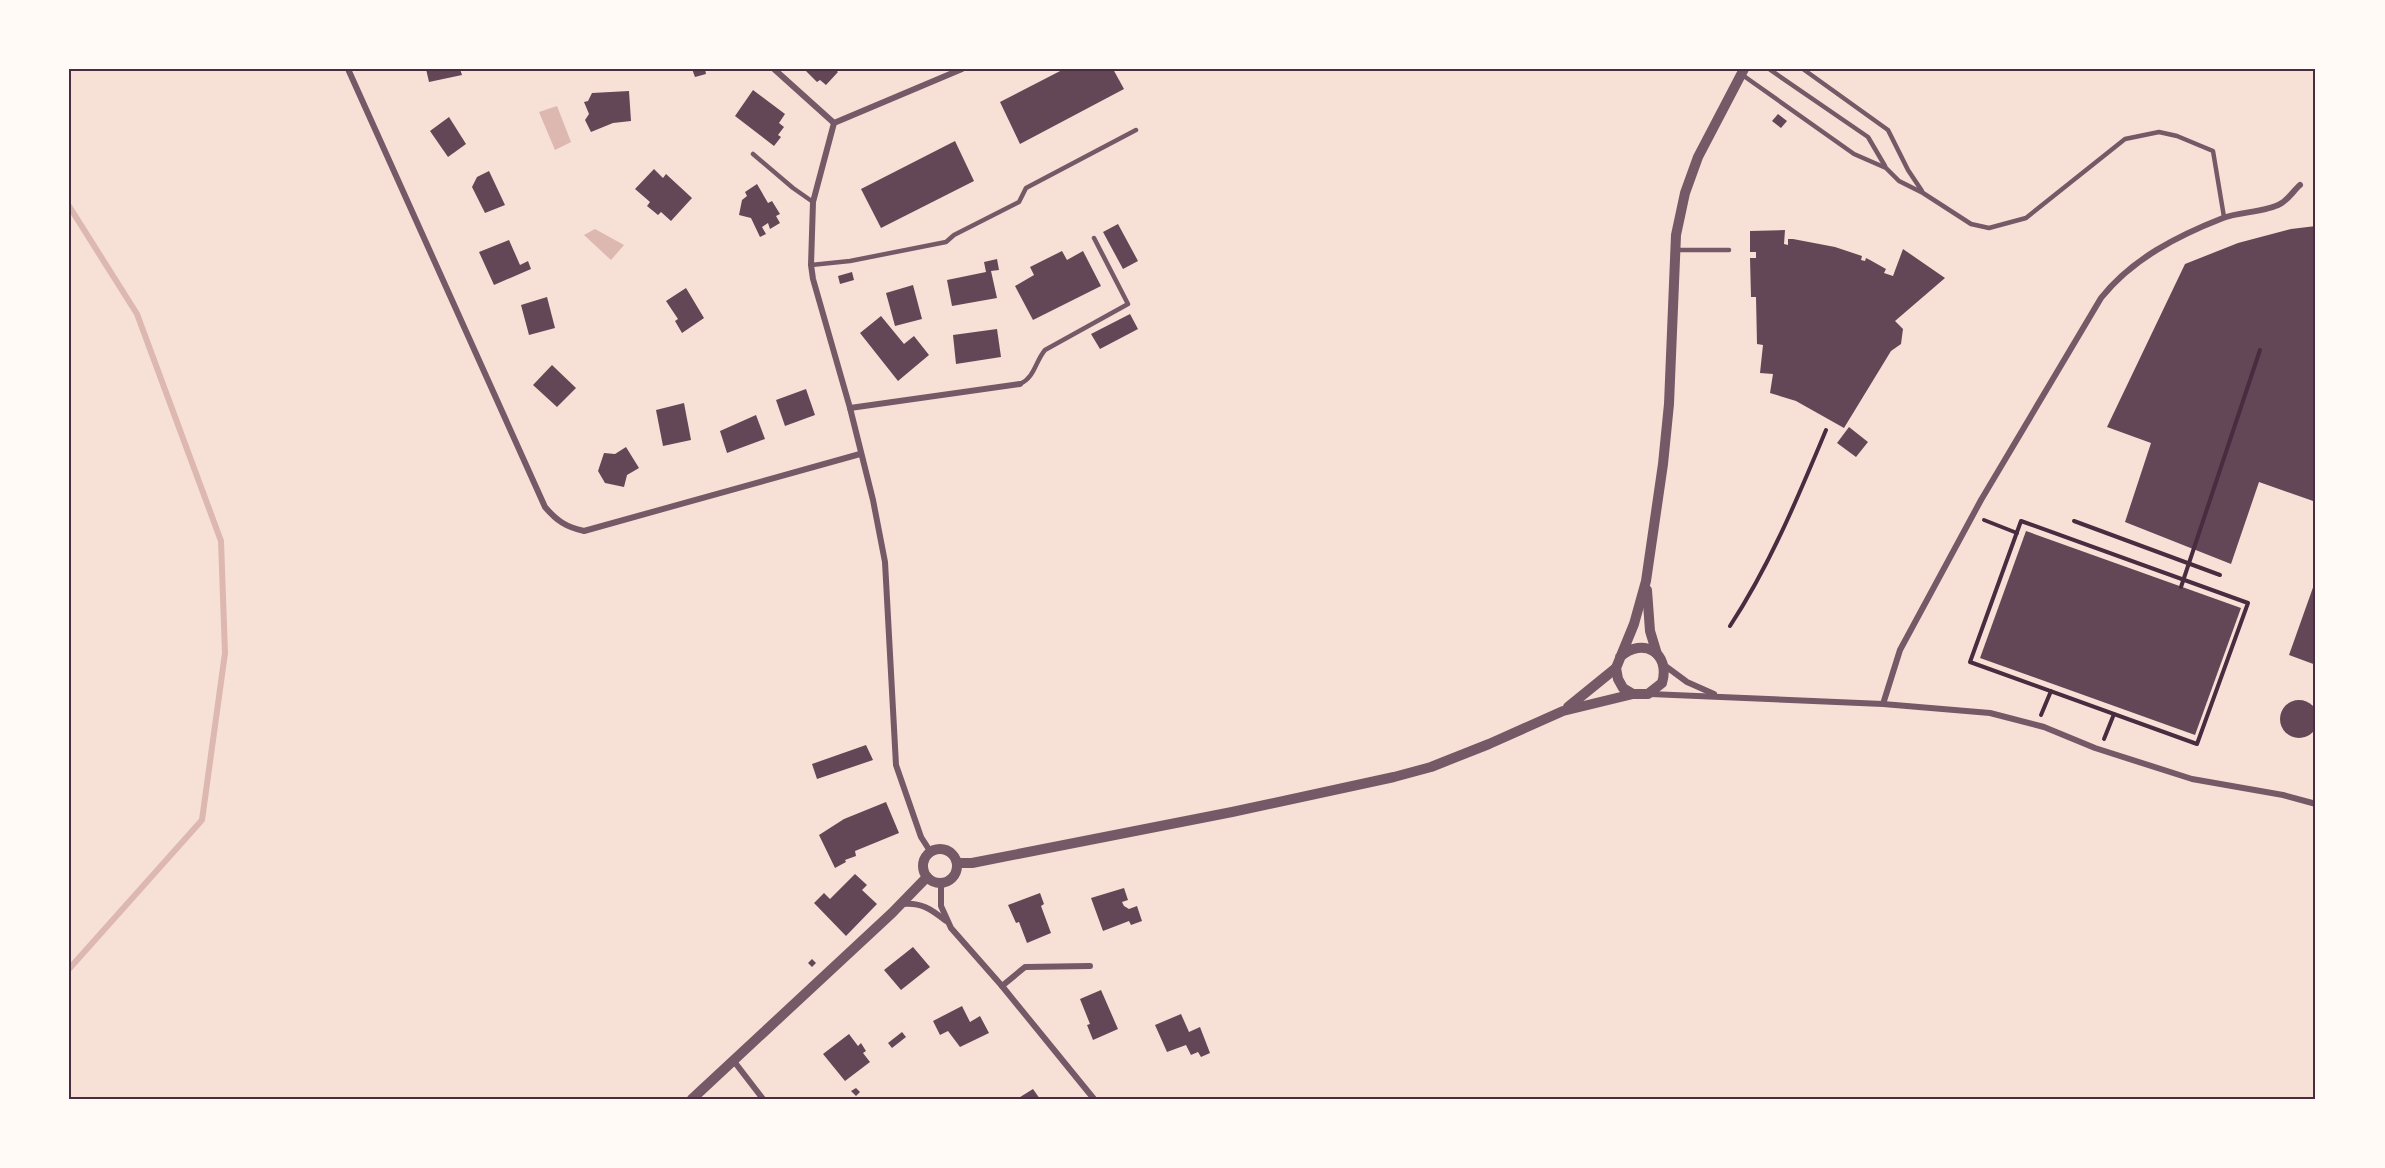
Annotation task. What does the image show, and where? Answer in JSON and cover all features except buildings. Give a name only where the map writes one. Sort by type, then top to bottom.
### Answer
[{"type":"street","points":[[348,69],[545,507],[556,520],[569,528],[584,531],[860,454]]},
{"type":"street","points":[[774,69],[834,123]]},
{"type":"street","points":[[834,123],[962,69]]},
{"type":"street","points":[[1633,694],[1623,688],[1617,679],[1616,668],[1634,624],[1646,581],[1669,404],[1676,236],[1685,193],[1698,157],[1743,71]]},
{"type":"street","points":[[834,123],[813,202],[810,265],[850,408],[873,500],[885,562],[897,765],[921,837],[930,851]]},
{"type":"street","points":[[1883,704],[1900,650],[1973,515],[2101,298],[2115,279],[2168,243],[2224,217],[2280,204],[2300,184]]},
{"type":"street","points":[[850,408],[1020,384]]},
{"type":"street","points":[[1646,581],[1650,631],[1657,654],[1664,665],[1687,682],[1717,696]]},
{"type":"street","points":[[1620,657],[1628,650],[1638,647],[1648,648],[1657,654]]},
{"type":"street","points":[[1648,694],[1662,683],[1664,665]]},
{"type":"street","points":[[1563,711],[1616,668]]},
{"type":"street","points":[[957,863],[1232,812],[1394,777],[1489,744],[1563,711],[1633,694],[1883,704],[1990,713],[2044,727],[2100,750],[2192,779],[2283,795],[2316,804]]},
{"type":"street","points":[[938,848],[947,850],[957,863],[953,877],[941,883],[933,882],[922,869],[924,859],[930,851],[938,848]]},
{"type":"street","points":[[692,1099],[927,877]]},
{"type":"street","points":[[941,883],[941,906],[946,922]]},
{"type":"street","points":[[901,904],[916,903],[932,909],[946,922],[1002,986],[1094,1099]]},
{"type":"street","points":[[1002,986],[1025,967],[1090,966]]},
{"type":"street","points":[[732,1059],[763,1099]]},
{"type":"lane","points":[[1769,69],[1868,137],[1886,168],[1899,181],[1923,193],[1971,224],[1989,228],[2026,218],[2126,139],[2159,132],[2177,136],[2213,151],[2224,217]]},
{"type":"lane","points":[[1803,69],[1888,130],[1908,170],[1923,193]]},
{"type":"lane","points":[[1743,71],[1854,154],[1886,168]]},
{"type":"lane","points":[[810,265],[850,261],[946,242],[954,235],[1019,202],[1026,188],[1136,130]]},
{"type":"lane","points":[[753,154],[813,202]]},
{"type":"lane","points":[[1020,384],[1032,375],[1039,357],[1045,350],[1128,304],[1094,238]]},
{"type":"lane","points":[[1675,250],[1729,250]]},
{"type":"path","points":[[2181,587],[2260,350]]},
{"type":"path","points":[[1730,626],[1750,595],[1797,499],[1826,430]]},
{"type":"path","points":[[1973,515],[2017,533]]},
{"type":"path","points":[[2074,520],[2220,575]]},
{"type":"path","points":[[2021,521],[2248,603],[2197,744],[1970,662],[2017,533],[2021,521]]},
{"type":"path","points":[[2040,717],[2050,691]]},
{"type":"path","points":[[2102,743],[2114,714]]},
{"type":"shaded area","points":[[557,106],[571,142],[555,150],[539,112]]},
{"type":"shaded area","points":[[595,229],[624,245],[611,260],[584,235]]},
{"type":"waterway","points":[[69,206],[137,314],[221,541],[225,653],[202,820],[69,969]]}]
